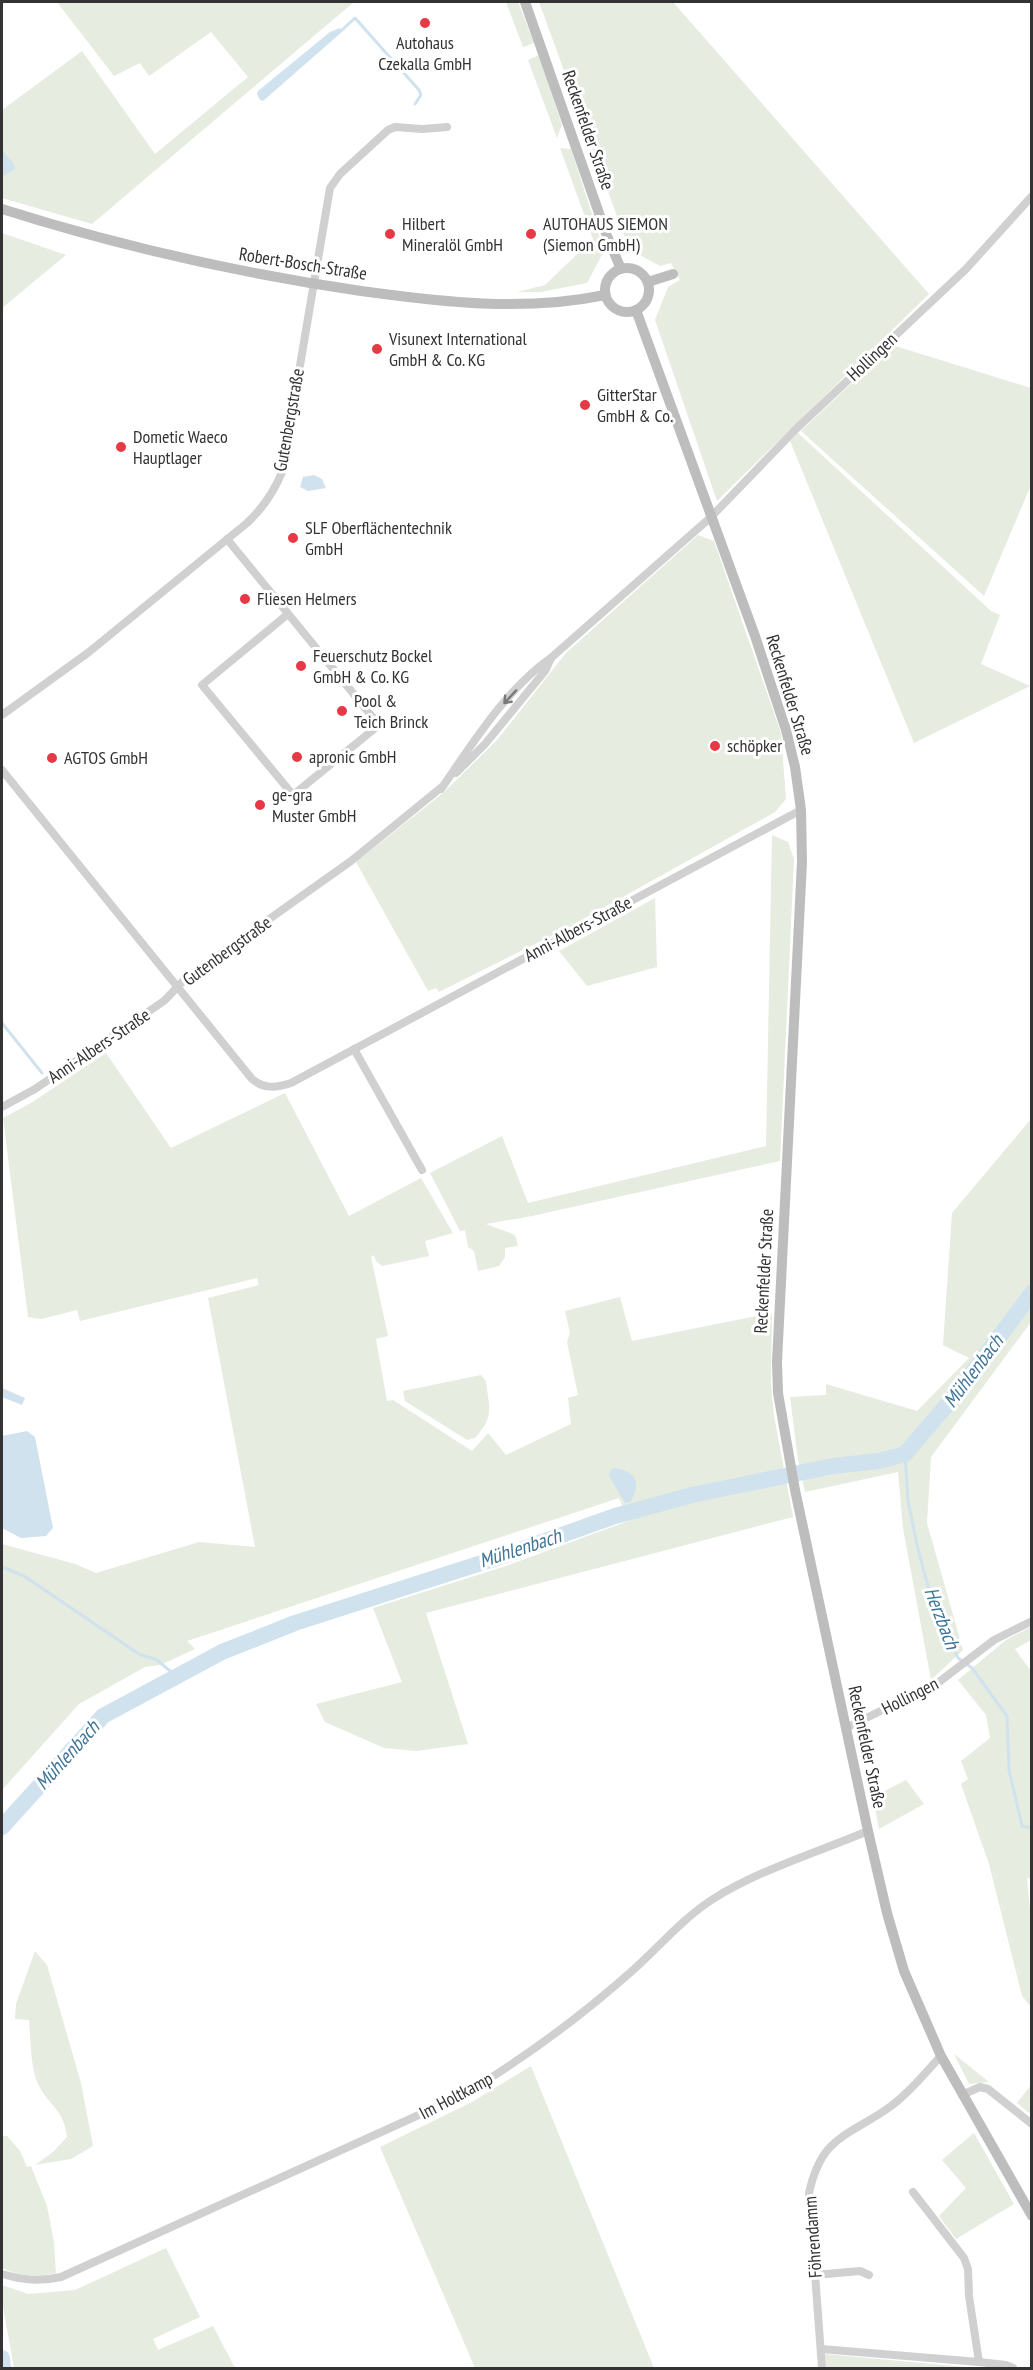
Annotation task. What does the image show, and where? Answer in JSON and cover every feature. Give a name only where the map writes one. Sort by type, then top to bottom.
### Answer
[{"type":"street","name":"Reckenfelder Straße","points":[[525,2],[607,236],[621,269]]},
{"type":"street","name":"Gutenbergstraße","points":[[2,715],[89,652],[227,539],[263,506],[282,472],[330,188],[340,174],[388,130],[395,127],[422,129],[447,127]]},
{"type":"street","name":"Hollingen","points":[[711,516],[796,429],[966,269],[1032,196]]},
{"type":"street","name":"Robert-Bosch-Straße","points":[[2,209],[85,234],[172,256],[313,284],[403,297],[490,304],[548,304],[605,295]]},
{"type":"street","points":[[621,269],[637,270],[648,282],[647,298],[636,310],[621,312],[608,303],[605,295],[606,282],[609,276],[621,269]]},
{"type":"street","points":[[648,282],[673,274]]},
{"type":"street","name":"Reckenfelder Straße","points":[[636,310],[755,636],[786,730],[795,767],[801,810],[802,862],[777,1334],[777,1393],[789,1462],[868,1831],[887,1913],[904,1971],[941,2056],[1032,2216]]},
{"type":"street","name":"Gutenbergstraße","points":[[2,770],[177,987],[184,979],[351,861],[441,789],[499,709],[538,666],[552,657],[711,516]]},
{"type":"street","points":[[227,539],[379,725],[293,795],[202,685],[288,614]]},
{"type":"street","name":"Anni-Albers-Straße","points":[[2,1107],[35,1089],[164,1001],[177,987],[259,1084],[278,1087],[291,1083],[801,810]]},
{"type":"street","points":[[354,1049],[422,1170]]},
{"type":"street","name":"Hollingen","points":[[846,1728],[939,1682],[994,1640],[1032,1621]]},
{"type":"street","name":"Im Holtkamp","points":[[2,2274],[43,2281],[61,2277],[463,2095],[506,2070],[594,2004],[634,1969],[675,1928],[712,1899],[742,1883],[868,1831]]},
{"type":"street","name":"Föhrendamm","points":[[822,2368],[809,2193],[813,2172],[834,2141],[885,2111],[941,2056]]},
{"type":"street","points":[[962,2095],[980,2087],[988,2089],[1032,2124]]},
{"type":"street","points":[[913,2192],[964,2258],[968,2269],[969,2296],[979,2362]]},
{"type":"street","points":[[815,2275],[860,2271],[869,2275]]},
{"type":"street","points":[[821,2349],[979,2362],[1013,2368]]},
{"type":"shaded area","points":[[57,2],[354,2],[92,224],[2,198],[2,175],[5,175],[2,110],[82,51],[155,154],[248,77],[211,32],[149,76],[140,63],[114,76]]},
{"type":"shaded area","points":[[506,2],[518,2],[534,43],[523,47]]},
{"type":"shaded area","points":[[539,2],[673,2],[929,294],[717,501],[655,320],[668,287],[680,280],[671,263],[660,266],[629,249]]},
{"type":"shaded area","points":[[539,55],[562,125],[557,138],[528,60]]},
{"type":"shaded area","points":[[560,148],[571,149],[604,251],[587,283],[541,292],[517,292],[545,285],[593,239]]},
{"type":"shaded area","points":[[2,233],[66,255],[2,308]]},
{"type":"shaded area","points":[[892,345],[1031,388],[1031,485],[984,596],[801,431]]},
{"type":"shaded area","points":[[798,433],[991,611],[1000,615],[981,664],[1030,686],[914,743],[790,441]]},
{"type":"shaded area","points":[[698,535],[714,541],[781,733],[786,799],[775,812],[567,928],[439,992],[436,988],[428,991],[356,862],[443,793],[497,740],[566,653]]},
{"type":"shaded area","points":[[772,835],[788,842],[794,859],[780,1161],[532,1216],[486,1224],[515,1235],[518,1246],[505,1248],[505,1257],[499,1266],[478,1271],[474,1251],[468,1247],[465,1230],[460,1231],[430,1173],[502,1136],[528,1203],[766,1146]]},
{"type":"shaded area","points":[[655,898],[657,967],[587,986],[559,951]]},
{"type":"shaded area","points":[[106,1053],[171,1148],[285,1093],[349,1216],[421,1178],[453,1233],[425,1241],[429,1256],[382,1266],[376,1261],[374,1255],[371,1257],[388,1336],[376,1339],[387,1401],[393,1400],[472,1451],[488,1433],[506,1455],[571,1424],[568,1398],[578,1395],[567,1342],[570,1333],[565,1311],[620,1297],[632,1341],[772,1313],[771,1383],[774,1416],[793,1517],[426,1613],[468,1744],[416,1751],[384,1748],[325,1722],[316,1704],[402,1682],[373,1608],[506,1566],[628,1521],[619,1498],[187,1641],[195,1649],[160,1665],[145,1667],[79,1704],[2,1790],[2,1544],[75,1564],[96,1573],[199,1542],[255,1547],[208,1298],[259,1285],[257,1278],[80,1321],[77,1310],[41,1319],[28,1317],[3,1118],[31,1103]]},
{"type":"shaded area","points":[[1031,1119],[1031,1322],[931,1457],[927,1523],[963,1650],[931,1680],[903,1528],[898,1472],[805,1492],[798,1460],[790,1397],[826,1395],[826,1384],[917,1411],[969,1358],[943,1345],[952,1213]]},
{"type":"shaded area","points":[[481,1375],[486,1381],[489,1411],[486,1424],[475,1438],[467,1440],[405,1401],[403,1391]]},
{"type":"shaded area","points":[[1031,1627],[1031,1640],[1015,1649],[1031,1671],[1032,1878],[1027,1878],[1032,1933],[1031,2007],[1022,1996],[989,1864],[961,1784],[968,1779],[961,1761],[990,1738],[986,1715],[958,1680],[1006,1640]]},
{"type":"shaded area","points":[[906,1780],[924,1804],[879,1829],[873,1797]]},
{"type":"shaded area","points":[[35,1951],[47,1965],[81,2083],[93,2146],[71,2159],[35,2165],[53,2152],[67,2137],[63,2120],[35,2077],[29,2020],[15,2019],[16,2004]]},
{"type":"shaded area","points":[[954,2054],[989,2082],[969,2084]]},
{"type":"shaded area","points":[[531,2066],[654,2368],[475,2368],[380,2147],[472,2102]]},
{"type":"shaded area","points":[[1031,2085],[1031,2110],[1029,2113],[1017,2103]]},
{"type":"shaded area","points":[[974,2133],[1014,2204],[956,2239],[939,2216],[966,2188],[942,2160]]},
{"type":"shaded area","points":[[2,2136],[7,2136],[20,2151],[27,2167],[31,2166],[47,2206],[54,2242],[56,2273],[28,2275],[2,2268]]},
{"type":"shaded area","points":[[166,2248],[200,2317],[153,2339],[158,2350],[213,2326],[235,2368],[14,2368],[2,2301],[2,2285],[28,2294],[75,2290]]},
{"type":"shaded area","points":[[825,2354],[976,2368],[826,2368]]},
{"type":"water","points":[[340,28],[343,31],[263,101],[260,100],[258,91],[330,32]]},
{"type":"water","points":[[2,147],[15,169],[5,175],[2,175]]},
{"type":"water","points":[[314,475],[322,479],[326,488],[308,491],[300,487],[303,477]]},
{"type":"water","points":[[2,1388],[25,1398],[22,1405],[2,1397]]},
{"type":"water","points":[[27,1431],[35,1437],[53,1528],[46,1536],[21,1538],[2,1528],[2,1436]]},
{"type":"water","points":[[611,1469],[628,1472],[635,1479],[636,1489],[630,1502],[625,1503],[609,1476]]},
{"type":"waterway","points":[[342,30],[355,18],[419,90],[421,95],[415,104]]},
{"type":"waterway","points":[[2,1023],[42,1073]]},
{"type":"waterway","name":"Mühlenbach","points":[[2,1827],[103,1716],[222,1652],[295,1623],[503,1556],[615,1516],[692,1495],[833,1466],[879,1461],[905,1454],[958,1392],[1032,1293]]},
{"type":"waterway","name":"Herzbach","points":[[905,1454],[908,1501],[932,1601],[958,1658],[972,1668],[1007,1716],[1009,1770],[1022,1826],[1032,1828]]},
{"type":"waterway","points":[[2,1567],[24,1576],[139,1654],[157,1660],[176,1676]]},
{"type":"waterway","name":"Mühlenbach","points":[[2,2358],[3,2368]]},
{"type":"place","name":"Autohaus Czekalla GmbH","points":[[425,23]]},
{"type":"place","name":"Hilbert Mineralöl GmbH","points":[[390,234]]},
{"type":"place","name":"AUTOHAUS SIEMON (Siemon GmbH)","points":[[531,234]]},
{"type":"place","name":"Visunext International GmbH & Co. KG","points":[[377,349]]},
{"type":"place","name":"GitterStar GmbH & Co.","points":[[585,405]]},
{"type":"place","name":"Dometic Waeco Hauptlager","points":[[121,447]]},
{"type":"place","name":"SLF Oberflächentechnik GmbH","points":[[293,538]]},
{"type":"place","name":"Fliesen Helmers","points":[[245,599]]},
{"type":"place","name":"Feuerschutz Bockel GmbH & Co. KG","points":[[301,666]]},
{"type":"place","name":"Pool & Teich Brinck","points":[[342,711]]},
{"type":"place","name":"schöpker","points":[[715,746]]},
{"type":"place","name":"apronic GmbH","points":[[297,757]]},
{"type":"place","name":"AGTOS GmbH","points":[[52,758]]},
{"type":"place","name":"ge-gra Muster GmbH","points":[[260,805]]}]
